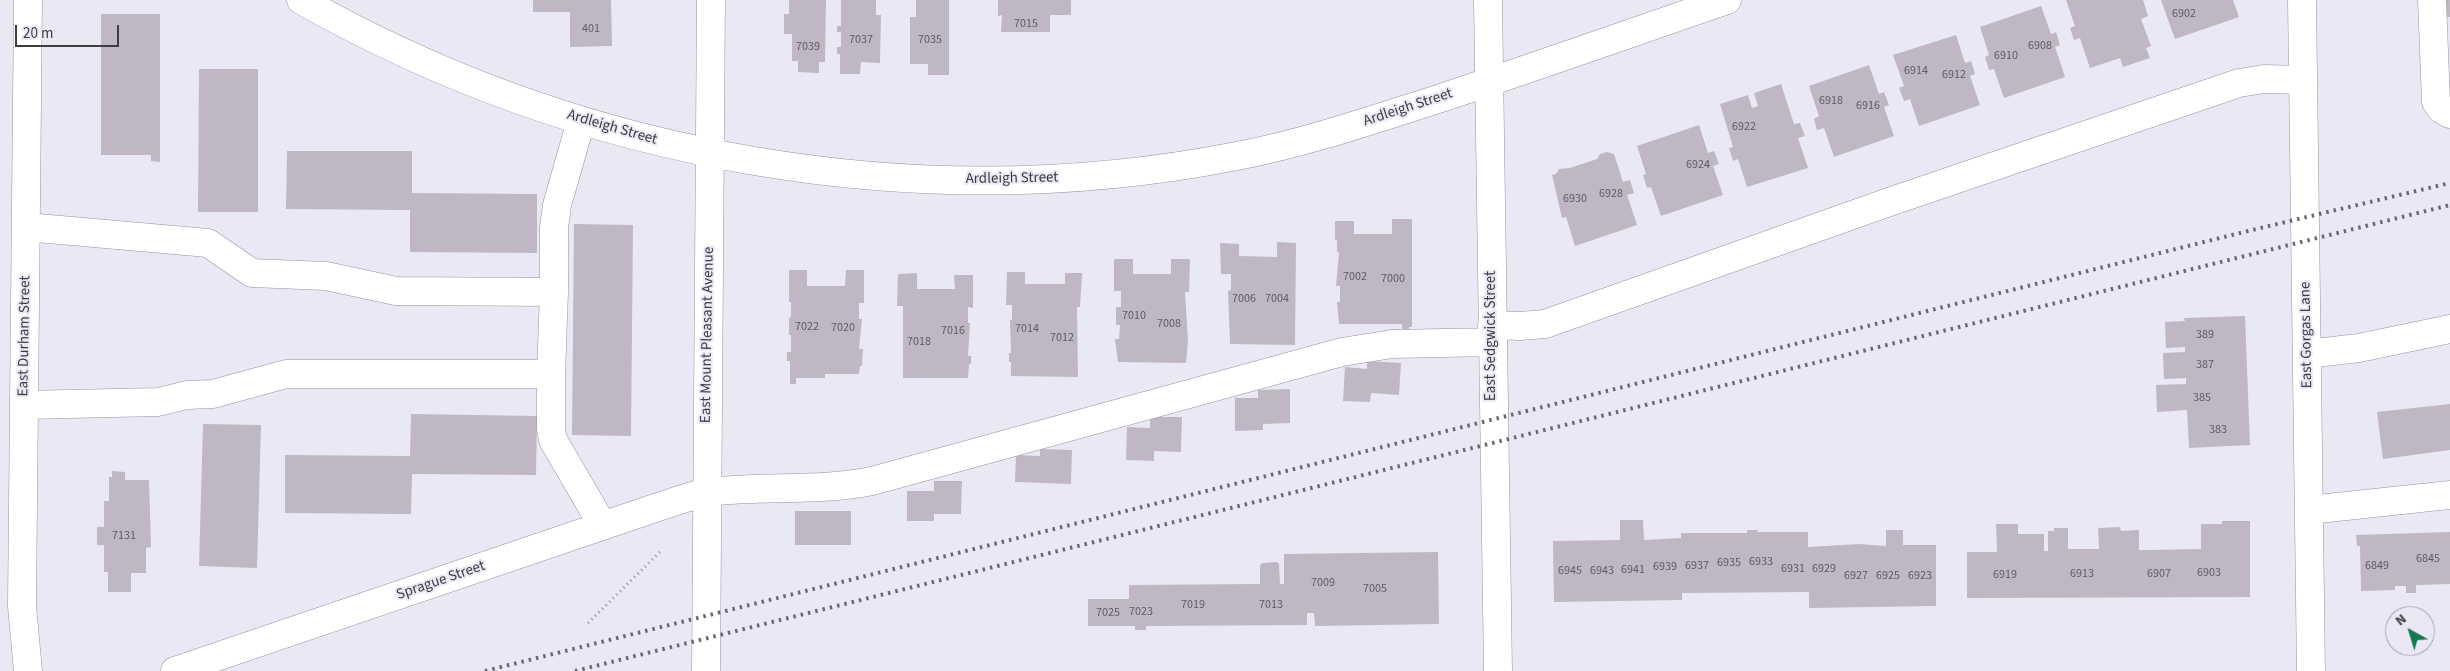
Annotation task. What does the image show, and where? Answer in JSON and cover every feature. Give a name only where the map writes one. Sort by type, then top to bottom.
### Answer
[{"type":"street","name":"East Durham Street","points":[[28,0],[22,606],[28,671]]},
{"type":"street","name":"Ardleigh Street","points":[[301,0],[335,8],[424,62],[582,121],[710,154],[780,166],[924,179],[998,180],[1076,178],[1163,169],[1240,156],[1321,135],[1489,82],[1727,0]]},
{"type":"street","name":"East Mount Pleasant Avenue","points":[[706,671],[712,0]]},
{"type":"street","name":"East Sedgwick Street","points":[[1488,0],[1498,671]]},
{"type":"street","name":"East Gorgas Lane","points":[[2302,0],[2311,671]]},
{"type":"street","points":[[2432,0],[2436,102],[2441,110],[2450,114]]},
{"type":"street","name":"Sprague Street","points":[[175,671],[603,526],[707,493],[750,489],[820,488],[872,482],[1342,352],[1392,344],[1492,334],[1520,326],[1545,324],[1892,201],[2238,83],[2264,79],[2303,80]]},
{"type":"street","points":[[582,121],[557,205],[554,228],[551,429],[554,440],[603,526]]},
{"type":"street","points":[[26,227],[208,243],[252,273],[326,276],[396,291],[554,292]]},
{"type":"street","points":[[2307,354],[2359,348],[2450,329]]},
{"type":"street","points":[[24,405],[158,402],[188,395],[213,394],[286,374],[551,374]]},
{"type":"street","points":[[2310,510],[2450,495]]},
{"type":"path","points":[[588,623],[662,550]]},
{"type":"building","points":[[533,0],[611,0],[612,46],[570,47],[570,12],[533,12]]},
{"type":"building","points":[[789,0],[826,0],[825,62],[819,62],[819,73],[798,72],[798,61],[792,61],[792,34],[784,34],[784,14],[789,14]]},
{"type":"building","points":[[841,0],[876,0],[876,15],[881,15],[880,63],[861,62],[860,74],[840,74],[840,54],[837,54],[837,47],[841,47],[841,32],[837,32],[837,26],[841,26]]},
{"type":"building","points":[[916,0],[949,0],[949,75],[928,75],[928,64],[910,64],[910,17],[916,17]]},
{"type":"building","points":[[998,0],[1071,0],[1071,15],[1050,15],[1050,32],[1001,32],[1002,15],[998,16]]},
{"type":"building","points":[[2066,0],[2143,0],[2148,16],[2141,19],[2151,46],[2146,48],[2150,58],[2123,67],[2120,58],[2090,68],[2080,38],[2074,40],[2070,28],[2075,26]]},
{"type":"building","points":[[2161,0],[2233,0],[2239,17],[2175,39]]},
{"type":"building","points":[[2441,0],[2450,0],[2450,17],[2442,17]]},
{"type":"building","points":[[2041,6],[2051,34],[2056,32],[2060,45],[2055,47],[2065,77],[2004,98],[1994,69],[1989,70],[1985,57],[1989,55],[1980,27]]},
{"type":"building","points":[[101,14],[160,14],[160,162],[151,161],[151,155],[101,155]]},
{"type":"building","points":[[1956,35],[1965,63],[1971,61],[1975,74],[1970,76],[1980,105],[1919,126],[1910,99],[1904,101],[1899,88],[1904,86],[1893,55]]},
{"type":"building","points":[[1869,65],[1879,94],[1884,92],[1889,105],[1884,107],[1894,136],[1834,157],[1824,128],[1817,130],[1814,119],[1819,116],[1809,86]]},
{"type":"building","points":[[199,69],[258,69],[258,212],[198,212]]},
{"type":"building","points":[[1781,84],[1794,124],[1800,123],[1805,136],[1798,138],[1808,168],[1747,187],[1738,159],[1733,161],[1729,148],[1733,147],[1720,104],[1748,95],[1752,108],[1758,106],[1754,93]]},
{"type":"building","points":[[1699,125],[1708,153],[1714,151],[1719,164],[1713,166],[1723,195],[1661,216],[1651,187],[1647,188],[1643,175],[1646,174],[1637,146]]},
{"type":"building","points":[[287,151],[412,151],[412,193],[537,194],[537,253],[410,252],[410,210],[286,209]]},
{"type":"building","points":[[1607,152],[1614,154],[1623,182],[1630,180],[1634,193],[1627,195],[1637,225],[1575,246],[1566,217],[1562,218],[1552,175],[1556,174],[1559,169],[1570,168],[1597,159],[1600,154]]},
{"type":"building","points":[[1392,219],[1412,219],[1412,327],[1409,327],[1409,334],[1402,334],[1402,324],[1339,324],[1337,302],[1340,302],[1340,286],[1336,286],[1339,252],[1337,252],[1337,240],[1335,240],[1335,221],[1354,221],[1354,234],[1392,234]]},
{"type":"building","points":[[574,224],[633,225],[631,436],[572,435]]},
{"type":"building","points":[[1277,242],[1296,243],[1295,345],[1230,344],[1228,291],[1231,290],[1231,274],[1221,274],[1220,243],[1239,244],[1239,256],[1277,257]]},
{"type":"building","points":[[1114,259],[1133,259],[1133,274],[1171,274],[1171,259],[1190,259],[1189,292],[1185,292],[1188,341],[1186,363],[1118,362],[1115,339],[1119,339],[1120,325],[1116,325],[1116,307],[1121,307],[1121,291],[1114,291]]},
{"type":"building","points":[[789,270],[807,270],[807,286],[845,286],[846,270],[864,270],[864,303],[859,303],[859,319],[862,319],[859,349],[863,349],[862,366],[860,366],[859,374],[825,374],[825,378],[796,378],[796,384],[790,384],[790,361],[787,361],[787,352],[791,352],[791,335],[789,335],[791,302],[789,302]]},
{"type":"building","points":[[1007,272],[1025,272],[1025,284],[1065,284],[1065,273],[1082,273],[1080,307],[1077,307],[1078,377],[1011,376],[1009,353],[1011,353],[1010,320],[1012,320],[1012,305],[1006,305]]},
{"type":"building","points":[[917,273],[917,289],[955,289],[954,275],[973,275],[973,308],[968,307],[968,323],[970,323],[968,356],[971,356],[971,364],[969,364],[968,378],[903,378],[903,306],[897,306],[898,274]]},
{"type":"building","points":[[2245,316],[2250,445],[2189,448],[2187,410],[2157,412],[2156,385],[2186,384],[2186,378],[2164,379],[2163,353],[2185,352],[2185,347],[2166,348],[2165,322],[2185,321],[2184,318]]},
{"type":"building","points":[[1367,361],[1401,363],[1399,395],[1371,393],[1370,402],[1343,401],[1345,367],[1367,369]]},
{"type":"building","points":[[1290,389],[1290,423],[1263,424],[1263,430],[1235,431],[1235,398],[1258,398],[1258,390]]},
{"type":"building","points":[[2450,404],[2450,450],[2383,459],[2377,412]]},
{"type":"building","points":[[411,414],[537,416],[536,475],[412,474],[411,514],[285,513],[285,455],[410,456]]},
{"type":"building","points":[[1150,417],[1182,417],[1181,452],[1154,451],[1154,461],[1126,460],[1127,427],[1150,428]]},
{"type":"building","points":[[203,424],[261,425],[257,568],[199,566]]},
{"type":"building","points":[[1040,449],[1072,450],[1071,484],[1015,482],[1016,455],[1040,456]]},
{"type":"building","points":[[112,471],[125,472],[125,480],[149,480],[151,547],[146,548],[146,573],[131,573],[131,592],[108,592],[108,572],[104,572],[104,545],[97,545],[97,527],[104,527],[104,501],[109,501],[109,477],[112,477]]},
{"type":"building","points":[[934,481],[962,481],[961,514],[934,514],[934,521],[907,521],[907,491],[934,491]]},
{"type":"building","points":[[795,511],[851,511],[851,545],[795,545]]},
{"type":"building","points":[[1620,520],[1643,520],[1644,540],[1681,538],[1681,533],[1747,533],[1747,530],[1758,530],[1757,532],[1808,532],[1808,547],[1859,544],[1886,546],[1886,530],[1903,530],[1903,545],[1936,545],[1936,606],[1809,608],[1809,592],[1682,593],[1682,600],[1554,602],[1553,541],[1620,540]]},
{"type":"building","points":[[2222,521],[2250,521],[2250,597],[1967,598],[1967,552],[1997,552],[1996,524],[2018,524],[2018,534],[2044,534],[2044,551],[2048,551],[2048,531],[2054,531],[2054,528],[2068,528],[2068,549],[2099,549],[2098,528],[2120,527],[2121,531],[2139,530],[2139,550],[2146,550],[2201,549],[2201,524],[2222,524]]},
{"type":"building","points":[[2450,532],[2450,584],[2416,585],[2416,593],[2406,593],[2406,586],[2395,586],[2395,590],[2361,591],[2360,546],[2357,546],[2356,535]]},
{"type":"building","points":[[1438,552],[1439,624],[1315,626],[1314,613],[1307,613],[1307,625],[1146,626],[1146,630],[1135,630],[1135,626],[1088,626],[1088,599],[1129,599],[1129,585],[1260,584],[1260,565],[1277,562],[1279,564],[1280,584],[1284,584],[1284,554]]},
{"type":"railway","points":[[485,671],[2252,230],[2450,183]]},
{"type":"railway","points":[[575,671],[2450,205]]}]
